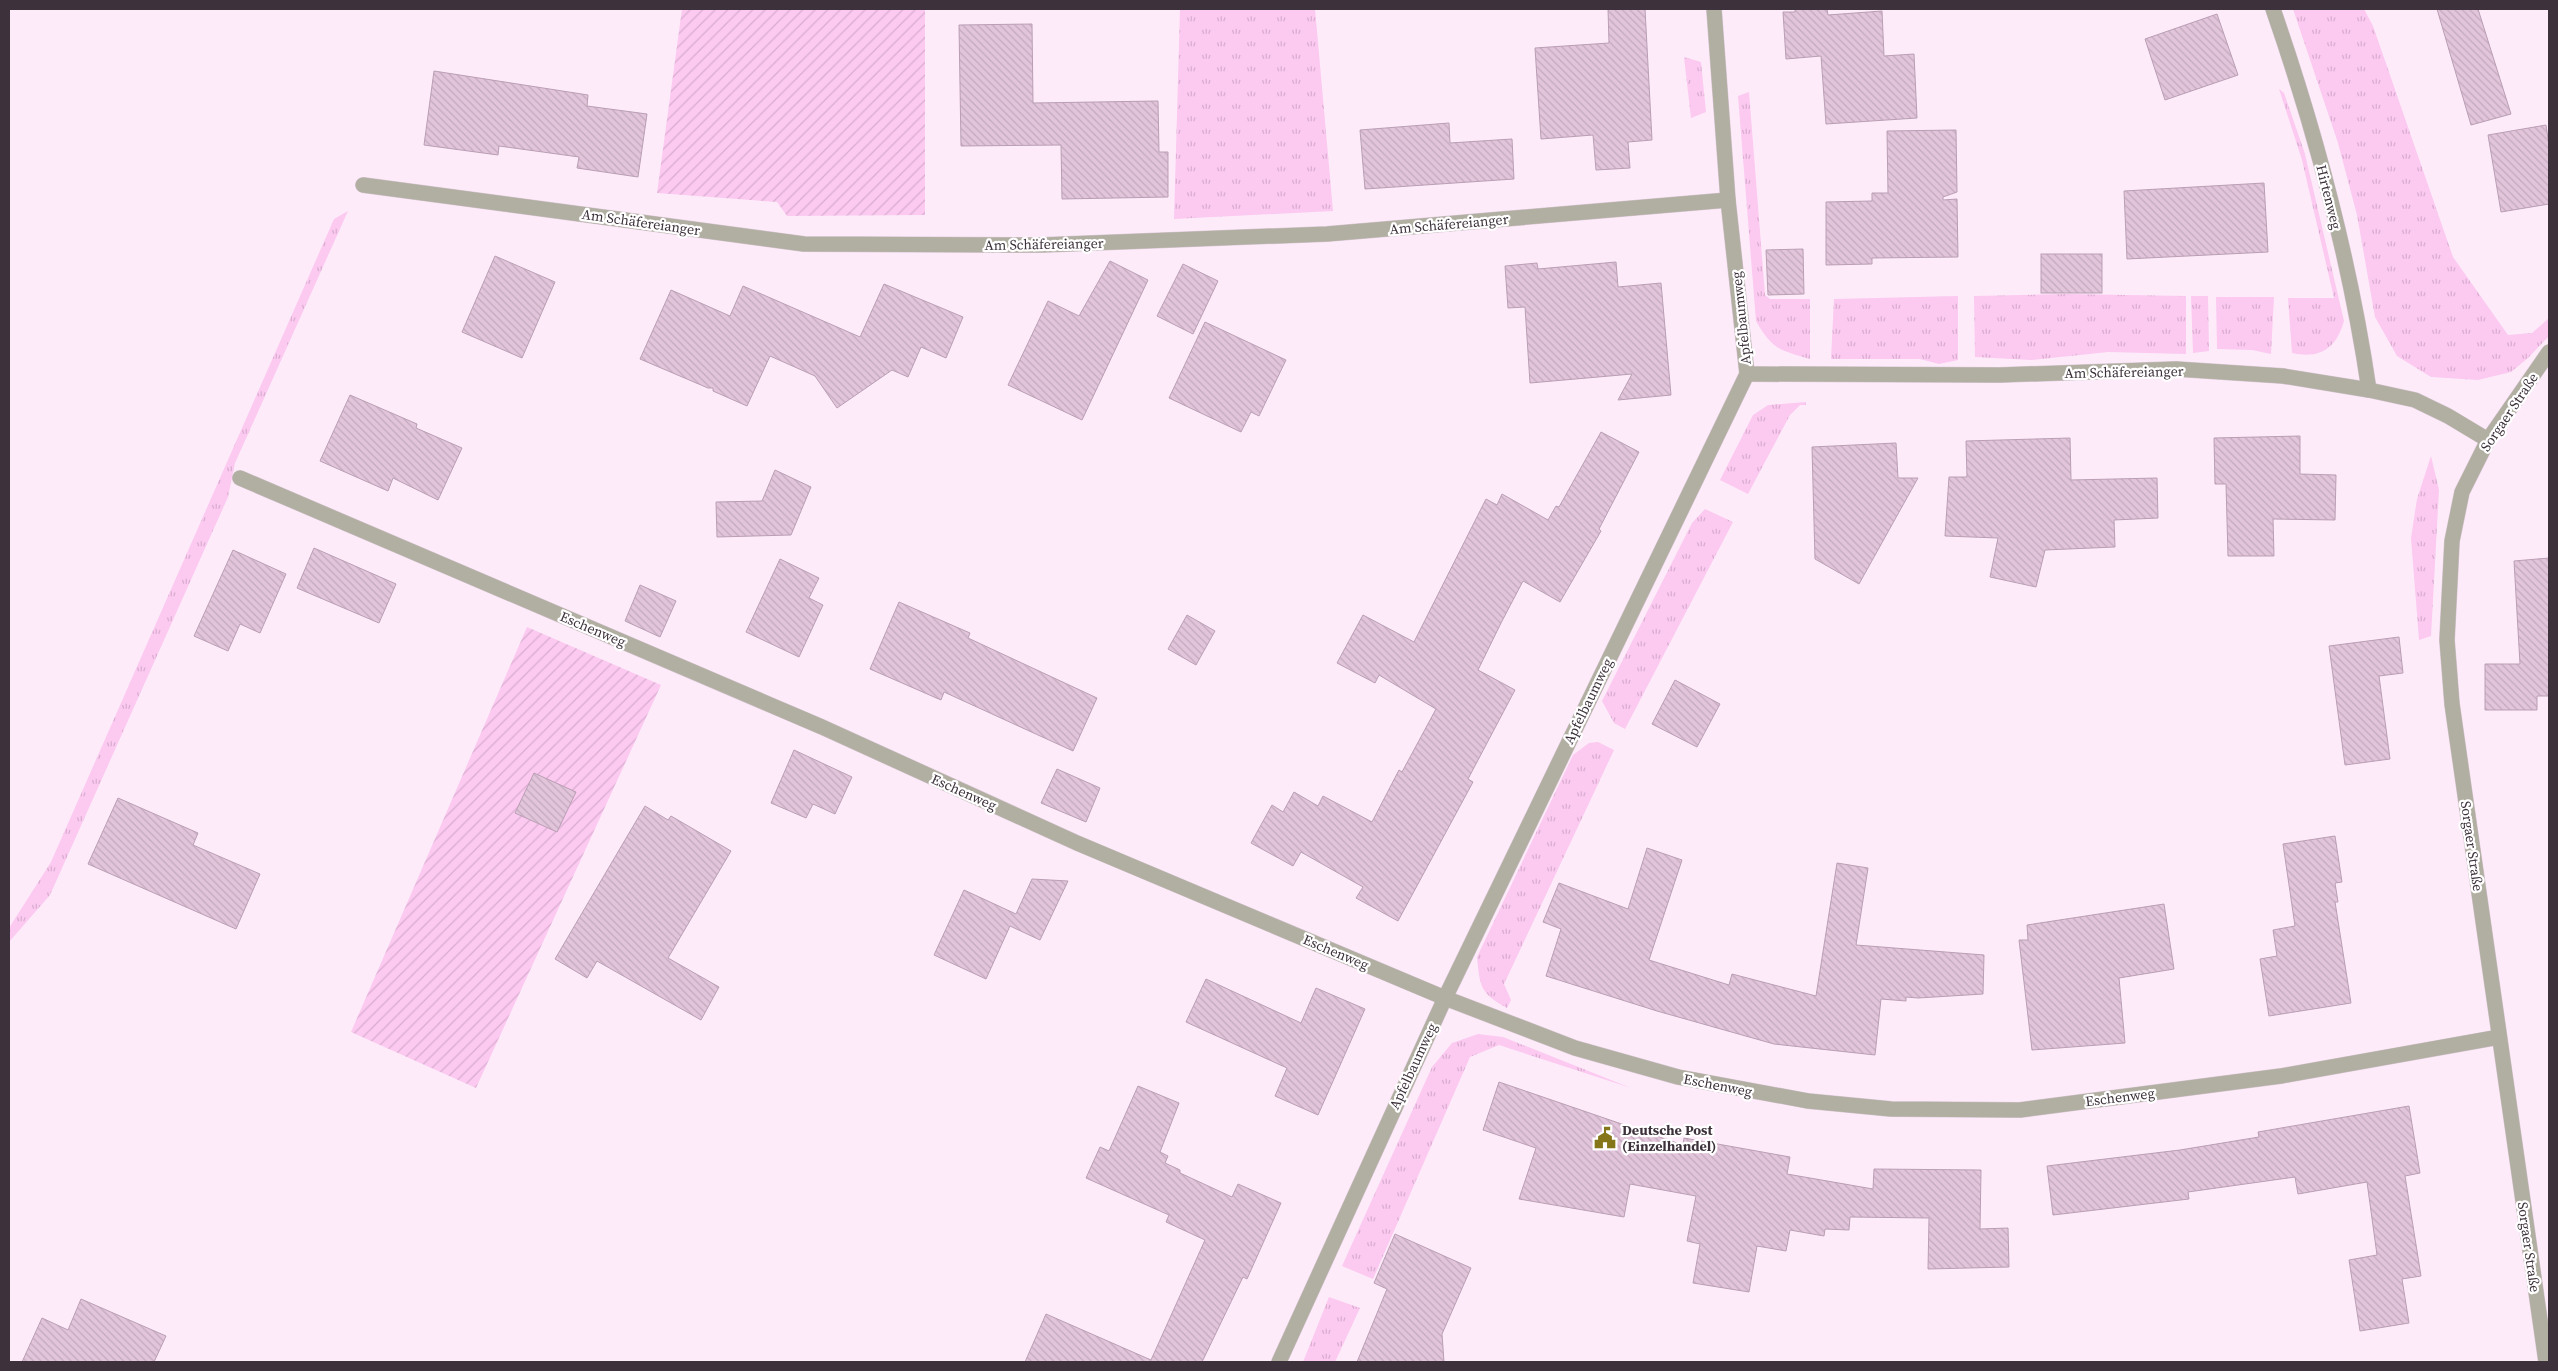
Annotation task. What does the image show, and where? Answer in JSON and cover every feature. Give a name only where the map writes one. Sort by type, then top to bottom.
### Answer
[{"type":"street","name":"Apfelbaumweg","points":[[1279,1362],[1445,998],[1747,374],[1728,200],[1714,9]]},
{"type":"street","name":"Hirtenweg","points":[[2273,9],[2308,112],[2357,310],[2370,390]]},
{"type":"street","name":"Am Schäfereianger","points":[[363,185],[814,244],[1041,245],[1327,234],[1728,200]]},
{"type":"street","name":"Sorgaer Straße","points":[[2546,1362],[2452,704],[2447,640],[2452,541],[2462,492],[2488,440],[2549,352]]},
{"type":"street","name":"Am Schäfereianger","points":[[1747,374],[2000,375],[2176,369],[2283,376],[2370,390],[2415,400],[2448,416],[2488,440]]},
{"type":"street","name":"Eschenweg","points":[[240,478],[822,727],[1077,843],[1445,998],[1575,1048],[1678,1078],[1808,1102],[1891,1108],[2020,1110],[2281,1076],[2499,1037]]},
{"type":"green space","points":[[682,9],[925,9],[925,215],[787,216],[777,202],[657,193]]},
{"type":"green space","points":[[1180,9],[1315,9],[1333,211],[1174,219]]},
{"type":"green space","points":[[2293,9],[2364,9],[2373,26],[2453,257],[2508,335],[2532,333],[2549,318],[2549,336],[2528,358],[2511,372],[2478,380],[2431,377],[2397,356],[2375,317],[2357,215],[2338,143]]},
{"type":"green space","points":[[1684,57],[1701,62],[1706,112],[1691,118]]},
{"type":"green space","points":[[2279,89],[2284,93],[2305,154],[2344,321],[2336,339],[2326,350],[2319,353],[2292,353],[2288,298],[2334,298],[2302,160]]},
{"type":"green space","points":[[1749,92],[1765,295],[1770,299],[1810,299],[1810,359],[1777,347],[1756,321],[1738,96]]},
{"type":"green space","points":[[348,211],[235,463],[228,497],[50,895],[9,942],[9,928],[51,862],[334,219]]},
{"type":"green space","points":[[2067,294],[2186,296],[2186,354],[2108,352],[2031,360],[1975,357],[1974,296]]},
{"type":"green space","points":[[1958,296],[1958,360],[1939,364],[1920,359],[1831,359],[1834,299]]},
{"type":"green space","points":[[2191,296],[2208,296],[2209,351],[2193,353]]},
{"type":"green space","points":[[2216,297],[2274,297],[2271,354],[2252,350],[2217,349]]},
{"type":"green space","points":[[1806,402],[1806,405],[1800,405],[1790,415],[1748,494],[1720,480],[1753,415],[1768,405]]},
{"type":"green space","points":[[2431,456],[2439,490],[2431,636],[2419,640],[2411,538],[2417,499]]},
{"type":"green space","points":[[1705,509],[1733,522],[1625,729],[1614,723],[1602,701],[1692,523]]},
{"type":"green space","points":[[527,627],[661,685],[476,1088],[351,1032]]},
{"type":"green space","points":[[1598,742],[1614,750],[1504,984],[1511,1000],[1507,1008],[1491,998],[1483,988],[1479,976],[1477,957],[1573,755],[1589,743]]},
{"type":"green space","points":[[1478,1034],[1503,1037],[1631,1088],[1499,1045],[1470,1057],[1373,1279],[1342,1266],[1432,1067],[1452,1043]]},
{"type":"green space","points":[[1329,1297],[1360,1308],[1335,1362],[1303,1362]]},
{"type":"building","points":[[1608,9],[1645,9],[1652,140],[1628,142],[1630,168],[1596,170],[1593,135],[1541,139],[1535,48],[1609,43]]},
{"type":"building","points":[[1795,9],[1827,9],[1828,15],[1882,11],[1884,56],[1914,54],[1917,118],[1826,124],[1821,56],[1786,59],[1783,12],[1795,12]]},
{"type":"building","points":[[2437,9],[2478,9],[2511,114],[2471,125]]},
{"type":"building","points":[[2217,14],[2238,75],[2165,100],[2145,39]]},
{"type":"building","points":[[1032,24],[1033,103],[1158,101],[1159,152],[1168,152],[1168,197],[1062,199],[1061,145],[961,146],[959,25]]},
{"type":"building","points":[[434,71],[588,95],[587,106],[647,114],[638,177],[577,168],[579,157],[499,146],[498,155],[424,145]]},
{"type":"building","points":[[1449,123],[1450,143],[1512,139],[1514,179],[1365,189],[1360,130]]},
{"type":"building","points":[[2546,125],[2549,145],[2549,204],[2501,212],[2488,135]]},
{"type":"building","points":[[1956,130],[1957,192],[1943,197],[1943,200],[1957,199],[1958,257],[1872,258],[1872,264],[1826,265],[1826,202],[1872,201],[1872,193],[1888,193],[1887,131]]},
{"type":"building","points":[[2264,183],[2268,252],[2127,259],[2124,191]]},
{"type":"building","points":[[1803,249],[1804,294],[1768,295],[1766,250]]},
{"type":"building","points":[[2041,254],[2102,254],[2102,293],[2041,293]]},
{"type":"building","points":[[495,256],[555,282],[522,358],[462,332]]},
{"type":"building","points":[[1110,261],[1148,280],[1082,420],[1008,385],[1048,301],[1079,316]]},
{"type":"building","points":[[1616,262],[1618,287],[1661,283],[1671,395],[1618,400],[1632,374],[1530,383],[1525,307],[1508,308],[1505,266],[1537,263],[1538,269]]},
{"type":"building","points":[[1183,264],[1218,281],[1193,334],[1157,316]]},
{"type":"building","points":[[884,284],[963,317],[946,358],[921,347],[908,377],[892,370],[837,408],[815,376],[770,356],[747,406],[713,391],[713,388],[708,388],[640,359],[671,290],[730,316],[743,286],[860,337]]},
{"type":"building","points":[[1205,322],[1286,360],[1259,416],[1251,412],[1241,432],[1169,398]]},
{"type":"building","points":[[350,395],[417,424],[416,428],[462,448],[438,500],[393,478],[388,491],[320,461]]},
{"type":"building","points":[[1601,432],[1639,452],[1599,529],[1601,531],[1560,602],[1523,581],[1501,623],[1478,670],[1515,690],[1468,779],[1473,782],[1398,921],[1356,898],[1363,887],[1301,852],[1293,866],[1251,843],[1272,805],[1283,812],[1294,792],[1318,806],[1323,796],[1372,822],[1399,770],[1402,772],[1436,709],[1379,675],[1375,683],[1337,663],[1363,615],[1414,642],[1486,499],[1497,505],[1502,494],[1548,520],[1556,506],[1559,507]]},
{"type":"building","points":[[2300,436],[2300,474],[2336,475],[2335,520],[2273,519],[2274,556],[2228,556],[2226,484],[2215,484],[2214,438]]},
{"type":"building","points":[[2070,438],[2071,480],[2157,478],[2158,518],[2114,520],[2115,547],[2045,550],[2036,587],[1990,577],[1998,538],[1945,536],[1949,477],[1967,477],[1966,441]]},
{"type":"building","points":[[1896,443],[1898,478],[1918,478],[1859,584],[1815,559],[1812,447]]},
{"type":"building","points":[[775,470],[811,487],[791,535],[717,537],[716,502],[762,501]]},
{"type":"building","points":[[314,548],[396,584],[379,623],[297,588]]},
{"type":"building","points":[[233,550],[286,574],[260,633],[240,624],[228,651],[194,636]]},
{"type":"building","points":[[2549,558],[2549,696],[2537,696],[2537,710],[2485,710],[2485,664],[2520,664],[2514,561]]},
{"type":"building","points":[[780,559],[819,578],[809,598],[823,605],[799,657],[746,632]]},
{"type":"building","points":[[640,585],[676,601],[660,637],[625,621]]},
{"type":"building","points":[[899,602],[970,633],[968,638],[1097,698],[1073,751],[944,692],[941,700],[870,669]]},
{"type":"building","points":[[1187,615],[1215,631],[1196,665],[1168,649]]},
{"type":"building","points":[[2399,637],[2403,673],[2379,676],[2390,759],[2345,765],[2329,646]]},
{"type":"building","points":[[1675,680],[1720,704],[1697,747],[1652,724]]},
{"type":"building","points":[[794,750],[852,777],[835,814],[813,804],[806,818],[771,803]]},
{"type":"building","points":[[1057,769],[1100,788],[1086,822],[1041,803]]},
{"type":"building","points":[[534,773],[576,792],[557,832],[515,813]]},
{"type":"building","points":[[118,798],[198,833],[193,845],[260,874],[236,929],[88,864]]},
{"type":"building","points":[[645,806],[668,820],[671,816],[731,851],[668,958],[719,987],[701,1020],[597,961],[587,978],[555,959]]},
{"type":"building","points":[[2335,836],[2342,882],[2335,883],[2338,902],[2335,902],[2351,1003],[2269,1016],[2260,959],[2277,956],[2273,930],[2295,926],[2283,844]]},
{"type":"building","points":[[1647,848],[1682,860],[1649,960],[1729,985],[1732,974],[1816,996],[1837,863],[1868,868],[1856,945],[1984,955],[1983,994],[1906,997],[1906,1001],[1881,999],[1875,1055],[1774,1044],[1657,1011],[1546,976],[1561,929],[1543,922],[1559,883],[1628,909]]},
{"type":"building","points":[[1032,879],[1068,881],[1040,940],[1010,926],[986,979],[934,955],[964,890],[1016,914]]},
{"type":"building","points":[[2164,904],[2174,969],[2119,978],[2125,1043],[2032,1050],[2019,940],[2028,940],[2027,925]]},
{"type":"building","points":[[1206,979],[1301,1023],[1316,988],[1365,1009],[1318,1115],[1275,1096],[1287,1068],[1186,1022]]},
{"type":"building","points":[[1499,1082],[1683,1145],[1684,1138],[1790,1157],[1787,1174],[1873,1189],[1874,1169],[1981,1170],[1980,1229],[2008,1228],[2009,1267],[1928,1269],[1929,1218],[1850,1217],[1849,1230],[1825,1229],[1824,1236],[1790,1230],[1786,1251],[1757,1246],[1749,1292],[1693,1283],[1700,1244],[1687,1241],[1696,1196],[1630,1184],[1624,1217],[1519,1199],[1536,1148],[1483,1130]]},
{"type":"building","points":[[1138,1086],[1179,1103],[1160,1152],[1168,1156],[1165,1163],[1180,1170],[1180,1173],[1232,1197],[1238,1184],[1281,1203],[1247,1279],[1243,1277],[1202,1362],[1025,1362],[1046,1314],[1151,1360],[1205,1240],[1166,1222],[1169,1215],[1086,1178],[1100,1147],[1109,1151]]},
{"type":"building","points":[[2409,1106],[2420,1173],[2405,1176],[2421,1276],[2402,1279],[2409,1323],[2360,1331],[2349,1260],[2377,1255],[2367,1182],[2298,1194],[2295,1177],[2188,1192],[2189,1199],[2053,1215],[2047,1166],[2180,1150],[2259,1137],[2258,1132]]},
{"type":"building","points":[[1395,1234],[1471,1268],[1442,1334],[1444,1362],[1357,1362],[1387,1289],[1374,1283]]},
{"type":"building","points":[[81,1299],[166,1336],[154,1362],[22,1362],[42,1318],[68,1330]]},
{"type":"place","name":"Deutsche Post (Einzelhandel)","points":[[1605,1138]]}]
